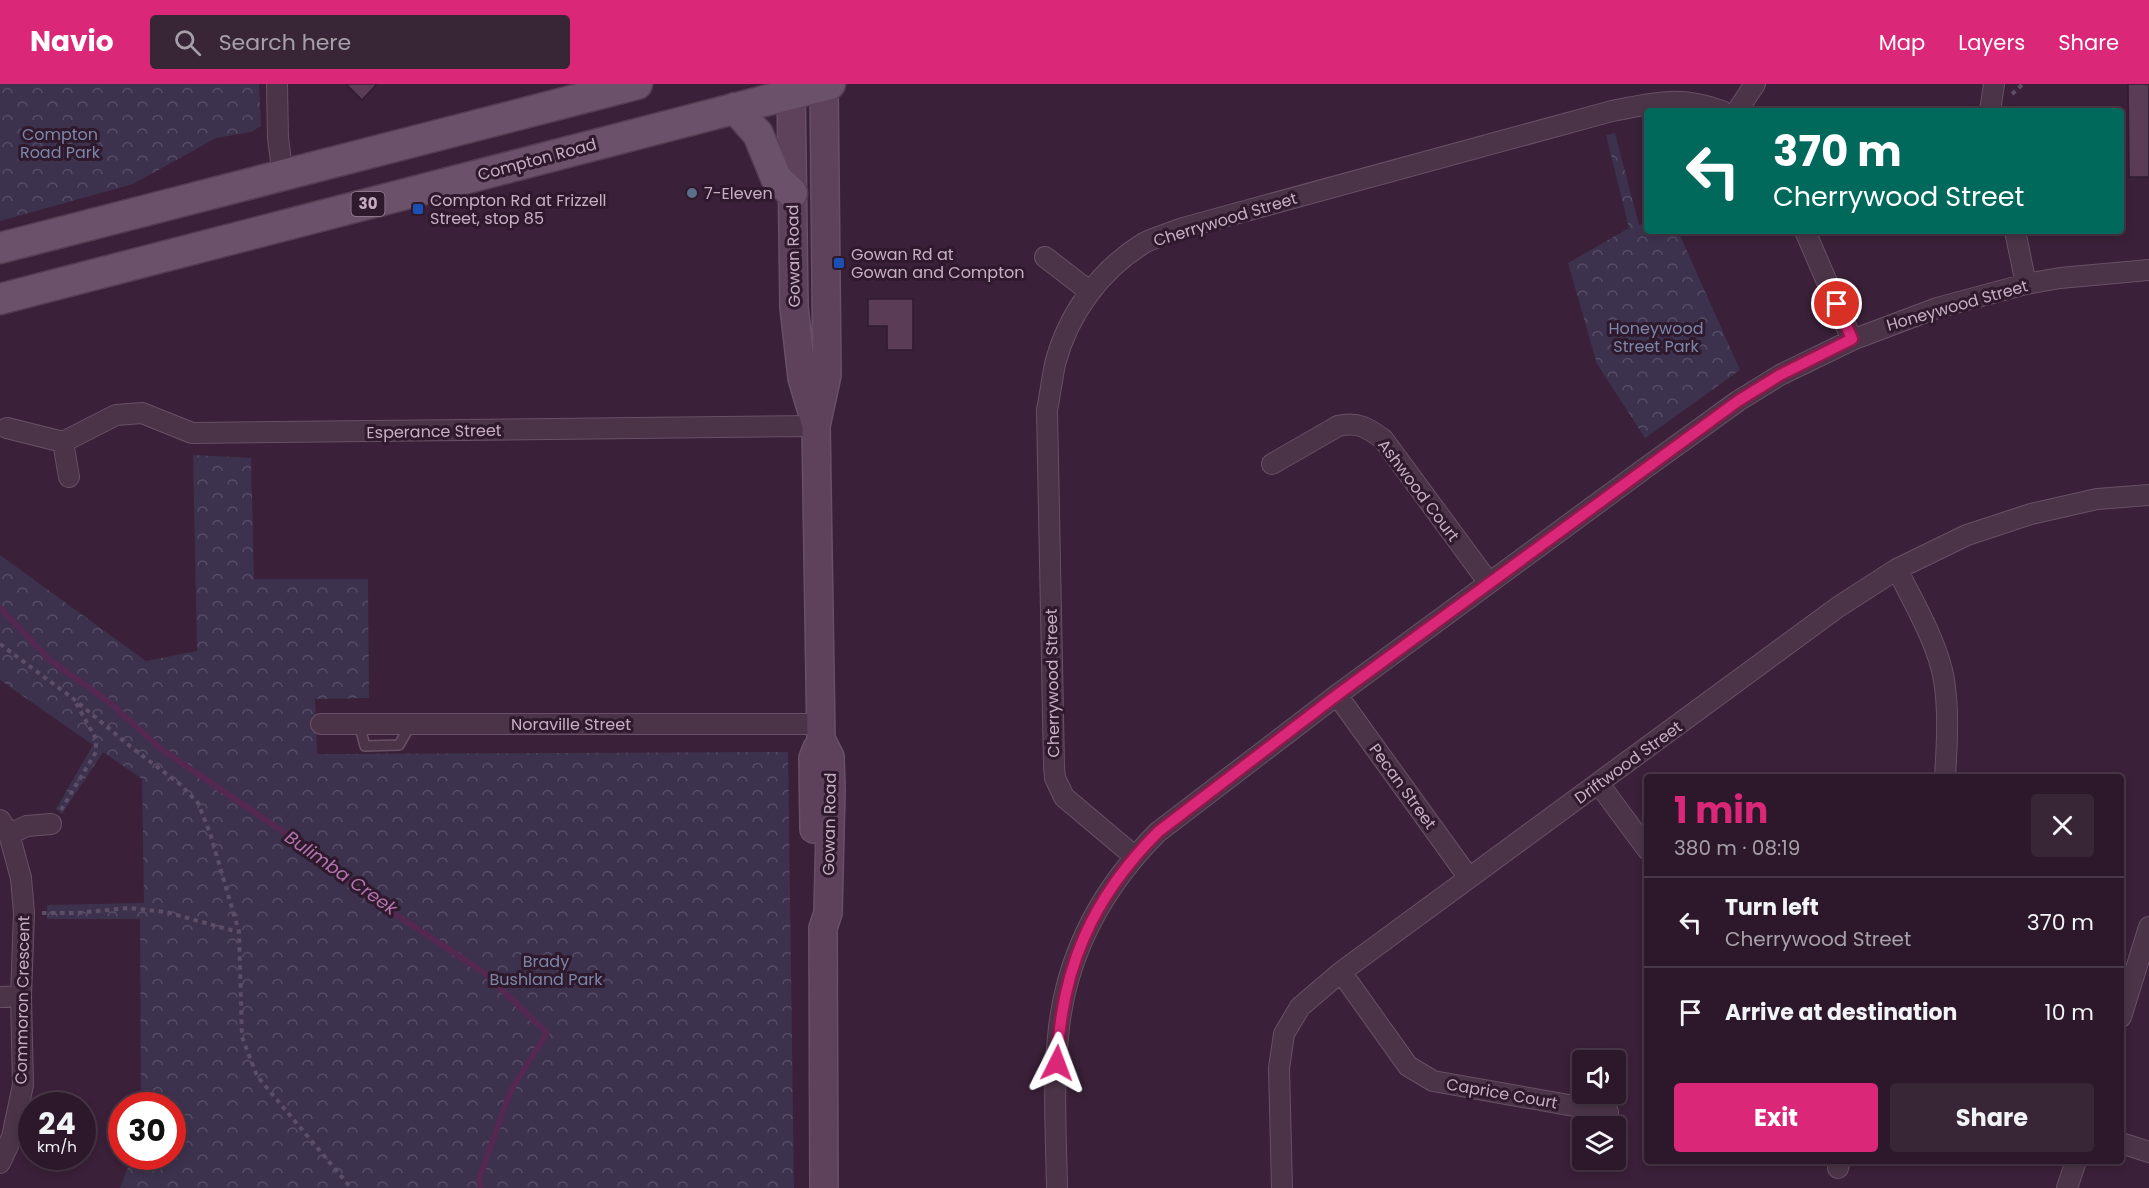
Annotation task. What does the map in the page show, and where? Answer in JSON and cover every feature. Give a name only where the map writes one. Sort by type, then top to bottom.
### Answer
[{"type":"main road","points":[[0,248],[637,84]]},
{"type":"main road","name":"Compton Road","points":[[0,299],[735,108],[791,89],[826,84]]},
{"type":"main road","name":"Gowan Road","points":[[824,1188],[823,928],[828,913],[831,785],[830,757],[821,732],[816,426],[827,375],[826,84]]},
{"type":"main road","name":"Gowan Road","points":[[791,89],[794,307],[802,378],[816,426]]},
{"type":"main road","points":[[735,108],[758,134],[776,178],[792,193]]},
{"type":"street","points":[[277,84],[278,138],[283,176]]},
{"type":"street","points":[[1739,108],[1755,84]]},
{"type":"street","points":[[1990,108],[1994,84]]},
{"type":"street","name":"Cherrywood Street","points":[[1134,856],[1064,797],[1055,778],[1054,766],[1047,410],[1056,363],[1071,323],[1089,291],[1110,268],[1145,243],[1183,228],[1612,111],[1672,100],[1713,108]]},
{"type":"street","points":[[1806,234],[1852,339]]},
{"type":"street","points":[[2016,234],[2026,284]]},
{"type":"street","points":[[1045,258],[1089,291]]},
{"type":"street","name":"Honeywood Street","points":[[1057,1188],[1057,1063],[1063,1003],[1075,959],[1086,930],[1117,878],[1134,856],[1158,832],[1488,583],[1738,401],[1780,375],[1852,339],[1937,308],[2026,284],[2060,278],[2149,270]]},
{"type":"street","name":"Esperance Street","points":[[63,442],[116,415],[142,413],[192,433],[816,426]]},
{"type":"street","name":"Ashwood Court","points":[[1272,464],[1338,426],[1360,425],[1370,429],[1383,439],[1488,583]]},
{"type":"street","points":[[7,428],[63,442],[69,477]]},
{"type":"street","name":"Driftwood Street","points":[[1282,1188],[1279,1068],[1284,1034],[1300,1007],[1341,972],[1838,607],[1897,568],[1967,535],[2031,514],[2097,499],[2149,495]]},
{"type":"street","points":[[1897,568],[1929,633],[1944,678],[1948,730],[1945,774]]},
{"type":"street","name":"Pecan Street","points":[[1337,695],[1469,878]]},
{"type":"street","name":"Noraville Street","points":[[321,724],[821,732]]},
{"type":"street","points":[[1599,784],[1644,845]]},
{"type":"street","name":"Commoron Crescent","points":[[0,1163],[12,1137],[23,1085],[21,996],[24,913],[21,878],[5,827],[51,824]]},
{"type":"street","points":[[2124,1007],[2149,927]]},
{"type":"street","name":"Caprice Court","points":[[1341,972],[1408,1066],[1433,1081],[1608,1112]]},
{"type":"street","points":[[0,997],[21,996]]},
{"type":"street","points":[[2124,1144],[2149,1152]]},
{"type":"street","points":[[2067,1188],[2075,1164]]},
{"type":"path","points":[[0,644],[75,700],[181,785],[198,803],[210,832],[239,932],[242,1037],[257,1076],[351,1188]]},
{"type":"path","points":[[51,824],[96,752],[96,739],[75,700]]},
{"type":"path","points":[[24,913],[77,913],[129,908],[166,912],[239,932]]},
{"type":"green space","name":"Compton Road Park","points":[[0,84],[259,84],[261,126],[251,132],[216,138],[133,184],[0,221]]},
{"type":"green space","name":"Honeywood Street Park","points":[[1615,133],[1639,225],[1644,224],[1644,234],[1679,234],[1740,370],[1645,438],[1597,364],[1568,263],[1629,228],[1606,135]]},
{"type":"green space","name":"Brady Bushland Park","points":[[193,455],[251,458],[254,579],[368,579],[369,698],[315,699],[317,754],[788,752],[794,1188],[120,1188],[127,1170],[186,1170],[186,1092],[141,1092],[140,919],[47,919],[47,905],[144,903],[142,779],[103,752],[62,814],[56,809],[93,745],[0,680],[0,555],[146,661],[197,651]]},
{"type":"building","points":[[346,84],[377,84],[362,100]]},
{"type":"building","points":[[2128,84],[2149,84],[2149,177],[2129,177]]},
{"type":"building","points":[[868,299],[913,299],[913,350],[887,350],[887,326],[868,326]]},
{"type":"waterway","name":"Bulimba Creek","points":[[0,608],[51,661],[109,702],[161,749],[282,831],[377,902],[486,974],[547,1033],[510,1092],[479,1180],[481,1188]]},
{"type":"place","name":"7-Eleven","points":[[692,193]]},
{"type":"place","name":"Compton Rd at Frizzell Street, stop 85","points":[[418,209]]},
{"type":"place","name":"Gowan Rd at Gowan and Compton","points":[[839,263]]},
{"type":"route","points":[[1057,1063],[1063,1003],[1086,930],[1117,878],[1134,856],[1158,832],[1337,695],[1738,401],[1813,357],[1852,339],[1837,304]]}]
